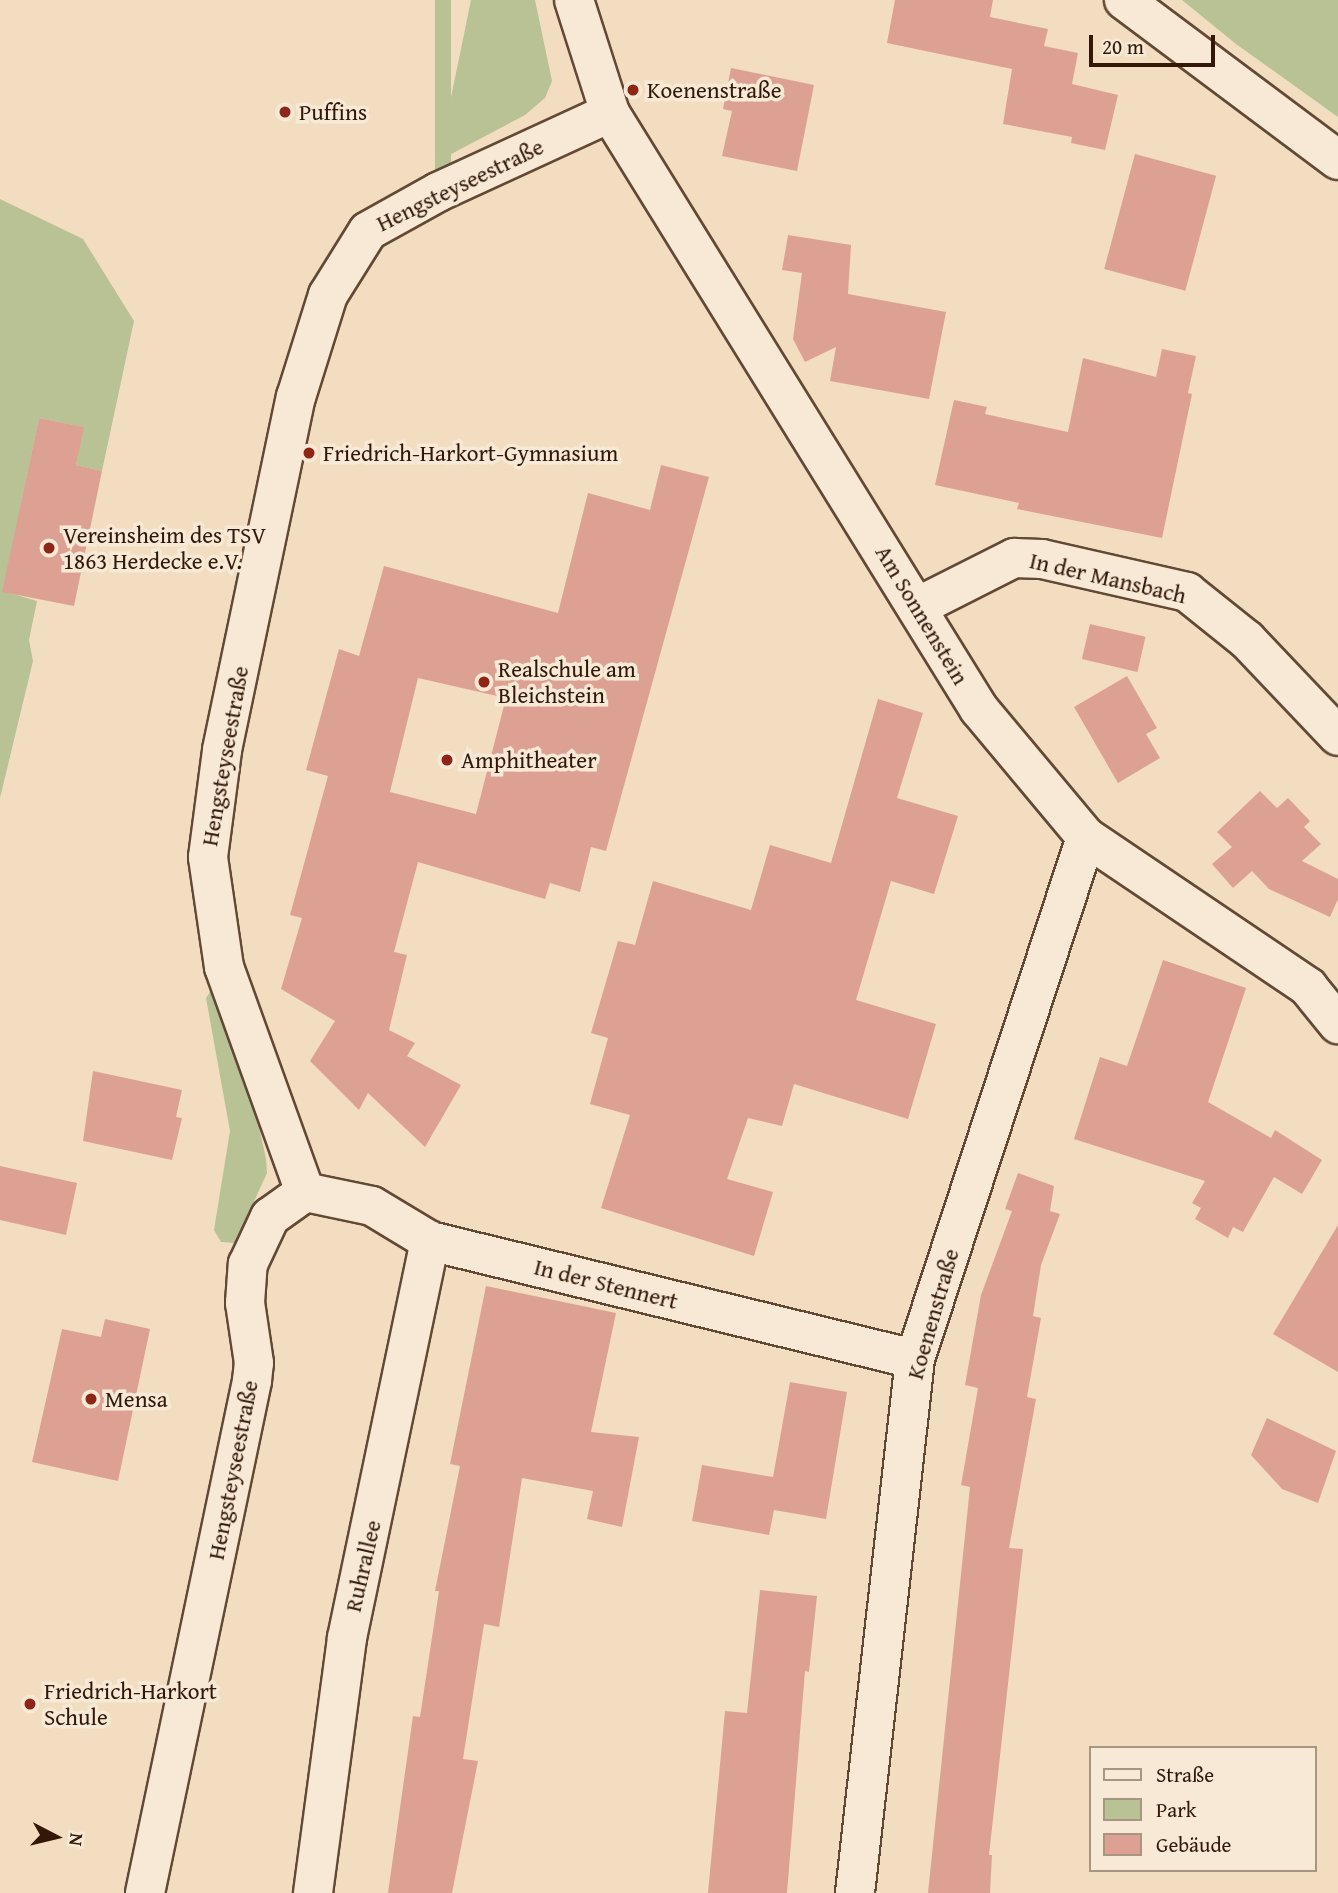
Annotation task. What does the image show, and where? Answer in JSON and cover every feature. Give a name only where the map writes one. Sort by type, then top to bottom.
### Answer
[{"type":"street","points":[[574,0],[610,113]]},
{"type":"street","points":[[1124,0],[1338,160]]},
{"type":"street","name":"Am Sonnenstein","points":[[610,113],[979,709],[1086,837],[1308,987],[1338,1024]]},
{"type":"street","name":"Hengsteyseestraße","points":[[145,1893],[252,1381],[254,1363],[245,1303],[248,1264],[270,1217],[304,1192],[224,967],[208,857],[222,750],[296,397],[328,295],[368,231],[438,192],[610,113]]},
{"type":"street","name":"In der Mansbach","points":[[918,607],[1014,558],[1042,559],[1186,592],[1247,640],[1338,736]]},
{"type":"street","name":"Koenenstraße","points":[[855,1893],[915,1359],[1086,837]]},
{"type":"street","name":"In der Stennert","points":[[304,1192],[372,1206],[430,1241],[915,1359]]},
{"type":"street","name":"Ruhrallee","points":[[313,1893],[347,1637],[430,1241]]},
{"type":"green space","points":[[435,0],[451,0],[451,185],[435,185]]},
{"type":"green space","points":[[471,0],[535,0],[552,81],[545,98],[525,115],[438,161]]},
{"type":"green space","points":[[1182,0],[1338,0],[1338,117],[1236,44]]},
{"type":"green space","points":[[0,199],[83,239],[134,321],[102,471],[76,465],[83,427],[39,418],[3,591],[37,601],[29,640],[33,661],[0,798]]},
{"type":"green space","points":[[210,992],[214,992],[254,1104],[266,1159],[267,1173],[235,1243],[221,1242],[214,1230],[230,1131],[206,998]]},
{"type":"building","points":[[895,0],[993,0],[990,17],[1048,29],[1044,46],[1078,53],[1072,84],[1118,95],[1105,150],[1071,143],[1072,137],[1003,124],[1012,69],[887,43]]},
{"type":"building","points":[[731,68],[814,85],[797,171],[722,156],[732,111],[723,109]]},
{"type":"building","points":[[1135,154],[1216,176],[1185,291],[1104,269]]},
{"type":"building","points":[[788,235],[851,245],[848,294],[946,312],[929,399],[830,381],[836,347],[805,362],[793,339],[802,273],[782,270]]},
{"type":"building","points":[[1162,349],[1196,356],[1188,393],[1192,394],[1162,538],[1017,509],[1019,503],[935,485],[954,400],[987,407],[985,414],[1068,432],[1083,358],[1156,377]]},
{"type":"building","name":"Vereinsheim des TSV 1863 Herdecke e.V.","points":[[39,418],[84,427],[76,465],[102,471],[74,606],[2,592]]},
{"type":"building","points":[[661,465],[709,477],[606,851],[591,847],[580,892],[550,883],[545,899],[418,862],[394,952],[407,955],[389,1030],[415,1043],[407,1056],[461,1085],[425,1147],[368,1093],[359,1110],[310,1061],[335,1021],[281,989],[302,918],[290,915],[328,776],[306,770],[339,649],[359,656],[384,566],[558,613],[588,493],[650,510]],"holes":[[[418,678],[506,698],[476,814],[390,792]]]},
{"type":"building","points":[[1090,624],[1146,637],[1137,672],[1082,659]]},
{"type":"building","points":[[1127,676],[1157,728],[1146,734],[1160,758],[1118,783],[1074,707]]},
{"type":"building","points":[[878,699],[923,713],[897,798],[958,816],[934,894],[891,881],[856,1000],[936,1024],[908,1119],[794,1084],[782,1126],[748,1118],[727,1179],[773,1192],[754,1256],[601,1208],[630,1115],[590,1104],[608,1038],[591,1033],[618,941],[635,945],[653,881],[751,910],[770,845],[831,863]]},
{"type":"building","points":[[1260,791],[1277,808],[1288,798],[1310,821],[1304,827],[1321,844],[1302,861],[1338,879],[1338,899],[1330,917],[1269,889],[1252,871],[1233,888],[1212,864],[1232,847],[1217,832]]},
{"type":"building","points":[[1163,960],[1246,988],[1208,1102],[1271,1138],[1275,1130],[1322,1160],[1302,1194],[1274,1177],[1243,1232],[1233,1227],[1228,1238],[1195,1219],[1201,1208],[1192,1203],[1205,1181],[1074,1139],[1100,1057],[1127,1066]]},
{"type":"building","points":[[93,1071],[182,1090],[176,1117],[182,1118],[172,1160],[83,1141]]},
{"type":"building","points":[[0,1166],[77,1183],[66,1235],[0,1220]]},
{"type":"building","points":[[1018,1173],[1054,1186],[1050,1211],[1060,1214],[1041,1265],[1033,1316],[1041,1318],[1027,1397],[1036,1399],[1009,1548],[1023,1549],[989,1855],[992,1855],[990,1893],[928,1893],[970,1487],[961,1485],[978,1388],[965,1385],[981,1295],[1012,1211],[1005,1209]]},
{"type":"building","points":[[1338,1225],[1338,1372],[1273,1334]]},
{"type":"building","points":[[486,1286],[616,1313],[591,1432],[639,1437],[622,1527],[587,1519],[593,1491],[522,1478],[499,1627],[484,1624],[463,1759],[478,1761],[452,1893],[388,1893],[413,1716],[420,1717],[439,1591],[435,1591],[460,1466],[450,1464]]},
{"type":"building","name":"Mensa","points":[[105,1319],[150,1329],[118,1481],[32,1462],[62,1329],[101,1337]]},
{"type":"building","points":[[790,1382],[847,1392],[826,1519],[774,1510],[769,1535],[692,1521],[702,1465],[773,1477]]},
{"type":"building","points":[[1267,1418],[1336,1451],[1318,1503],[1282,1489],[1251,1455]]},
{"type":"building","points":[[760,1590],[817,1596],[809,1672],[805,1671],[787,1893],[708,1893],[725,1711],[747,1713]]},
{"type":"place","name":"Koenenstraße","points":[[633,90]]},
{"type":"place","name":"Puffins","points":[[285,112]]},
{"type":"place","name":"Friedrich-Harkort-Gymnasium","points":[[309,453]]},
{"type":"place","name":"Vereinsheim des TSV 1863 Herdecke e.V.","points":[[49,548]]},
{"type":"place","name":"Realschule am Bleichstein","points":[[484,682]]},
{"type":"place","name":"Amphitheater","points":[[447,760]]},
{"type":"place","name":"Mensa","points":[[91,1399]]},
{"type":"place","name":"Friedrich-Harkort Schule","points":[[30,1704]]}]
